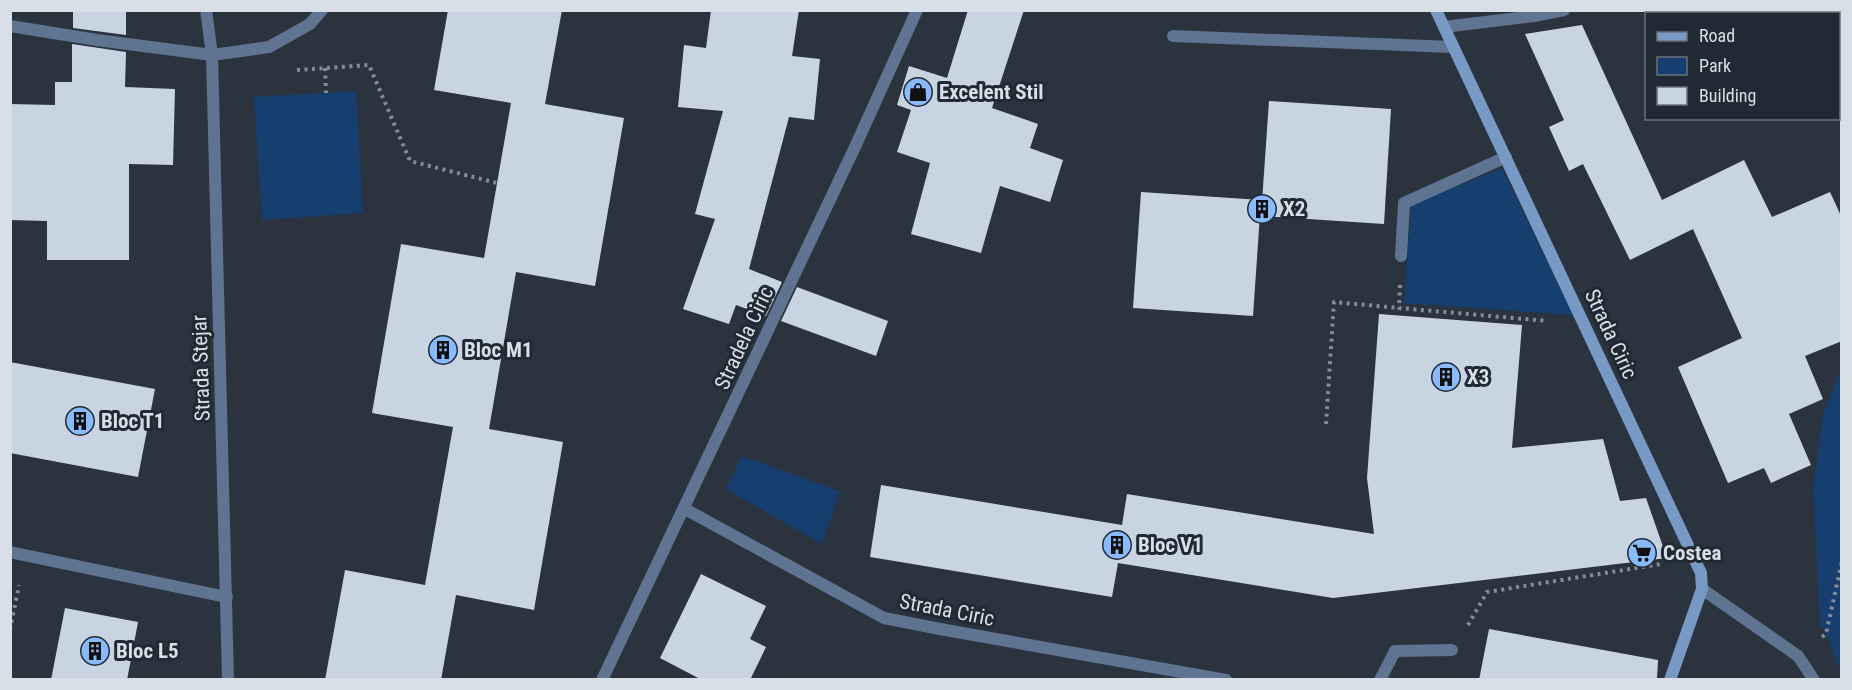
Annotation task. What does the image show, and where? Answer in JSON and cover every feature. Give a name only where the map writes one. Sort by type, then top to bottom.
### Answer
[{"type":"street","name":"Strada Stejar","points":[[206,10],[212,55],[228,680]]},
{"type":"street","points":[[10,26],[212,55],[269,47],[310,24],[322,10]]},
{"type":"street","name":"Stradela Ciric","points":[[602,680],[855,147],[917,10]]},
{"type":"street","name":"Strada Ciric","points":[[1436,10],[1695,558],[1701,573],[1702,589]]},
{"type":"street","points":[[1444,27],[1564,10]]},
{"type":"street","points":[[1173,36],[1452,47]]},
{"type":"street","points":[[1401,256],[1404,203],[1506,157]]},
{"type":"street","name":"Strada Ciric","points":[[685,508],[884,618],[1226,680]]},
{"type":"street","points":[[10,552],[227,597]]},
{"type":"street","points":[[1670,680],[1702,589],[1798,656],[1814,680]]},
{"type":"street","points":[[1380,680],[1395,651],[1452,650]]},
{"type":"path","points":[[269,47],[294,70],[369,65],[410,161],[498,183]]},
{"type":"path","points":[[325,68],[326,93]]},
{"type":"path","points":[[1399,308],[1401,256]]},
{"type":"path","points":[[1326,424],[1334,302],[1585,324]]},
{"type":"path","points":[[10,630],[25,555]]},
{"type":"path","points":[[1452,650],[1487,592],[1695,558]]},
{"type":"path","points":[[1798,656],[1826,634],[1842,561]]},
{"type":"green space","points":[[356,91],[363,213],[262,220],[254,97]]},
{"type":"green space","points":[[1502,168],[1573,315],[1404,303],[1411,205]]},
{"type":"green space","points":[[1841,369],[1841,672],[1826,634],[1820,625],[1813,489],[1823,415]]},
{"type":"green space","points":[[742,456],[840,491],[822,544],[726,489]]},
{"type":"building","points":[[73,10],[126,10],[126,35],[73,28]]},
{"type":"building","name":"Bloc M1","points":[[448,10],[562,10],[545,104],[624,118],[595,286],[516,272],[489,429],[563,442],[534,610],[456,595],[441,680],[325,680],[345,570],[425,585],[453,427],[372,413],[401,244],[484,258],[511,103],[434,90]]},
{"type":"building","points":[[711,10],[799,10],[792,56],[820,59],[814,120],[789,117],[749,269],[782,282],[766,316],[736,305],[729,324],[683,309],[715,219],[695,214],[723,111],[678,107],[684,45],[706,48]]},
{"type":"building","points":[[968,10],[1024,10],[992,108],[1038,124],[1030,148],[1063,160],[1050,202],[1000,186],[981,253],[911,234],[930,163],[897,152],[911,110],[897,105],[909,66],[947,78]]},
{"type":"building","points":[[1582,25],[1662,200],[1744,160],[1772,217],[1830,192],[1842,218],[1842,341],[1805,356],[1823,399],[1789,414],[1811,465],[1771,483],[1764,468],[1728,483],[1678,367],[1742,338],[1693,229],[1630,260],[1583,164],[1569,171],[1549,127],[1564,120],[1525,34]]},
{"type":"building","points":[[72,44],[126,52],[125,87],[175,89],[173,165],[129,164],[129,260],[47,260],[47,221],[10,220],[10,104],[55,105],[55,82],[72,82]]},
{"type":"building","points":[[1269,101],[1391,109],[1384,224],[1261,216]]},
{"type":"building","points":[[1141,192],[1261,200],[1253,316],[1133,308]]},
{"type":"building","points":[[797,287],[888,321],[876,356],[781,321]]},
{"type":"building","points":[[1379,314],[1522,325],[1512,448],[1603,439],[1620,501],[1646,498],[1667,558],[1333,598],[1118,563],[1112,597],[870,557],[881,485],[1122,525],[1127,494],[1374,534],[1367,478]]},
{"type":"building","name":"Bloc T1","points":[[10,362],[155,389],[138,477],[10,453]]},
{"type":"building","points":[[701,574],[766,606],[750,639],[766,647],[750,680],[702,680],[660,658]]},
{"type":"building","name":"Bloc L5","points":[[65,608],[138,622],[127,680],[51,680]]},
{"type":"building","points":[[1489,629],[1658,660],[1657,680],[1479,680]]},
{"type":"place","name":"Excelent Stil","points":[[918,92]]},
{"type":"place","name":"X2","points":[[1262,209]]},
{"type":"place","name":"Bloc M1","points":[[443,350]]},
{"type":"place","name":"X3","points":[[1446,377]]},
{"type":"place","name":"Bloc T1","points":[[80,421]]},
{"type":"place","name":"Bloc V1","points":[[1117,545]]},
{"type":"place","name":"Costea","points":[[1642,553]]},
{"type":"place","name":"Bloc L5","points":[[95,651]]}]
